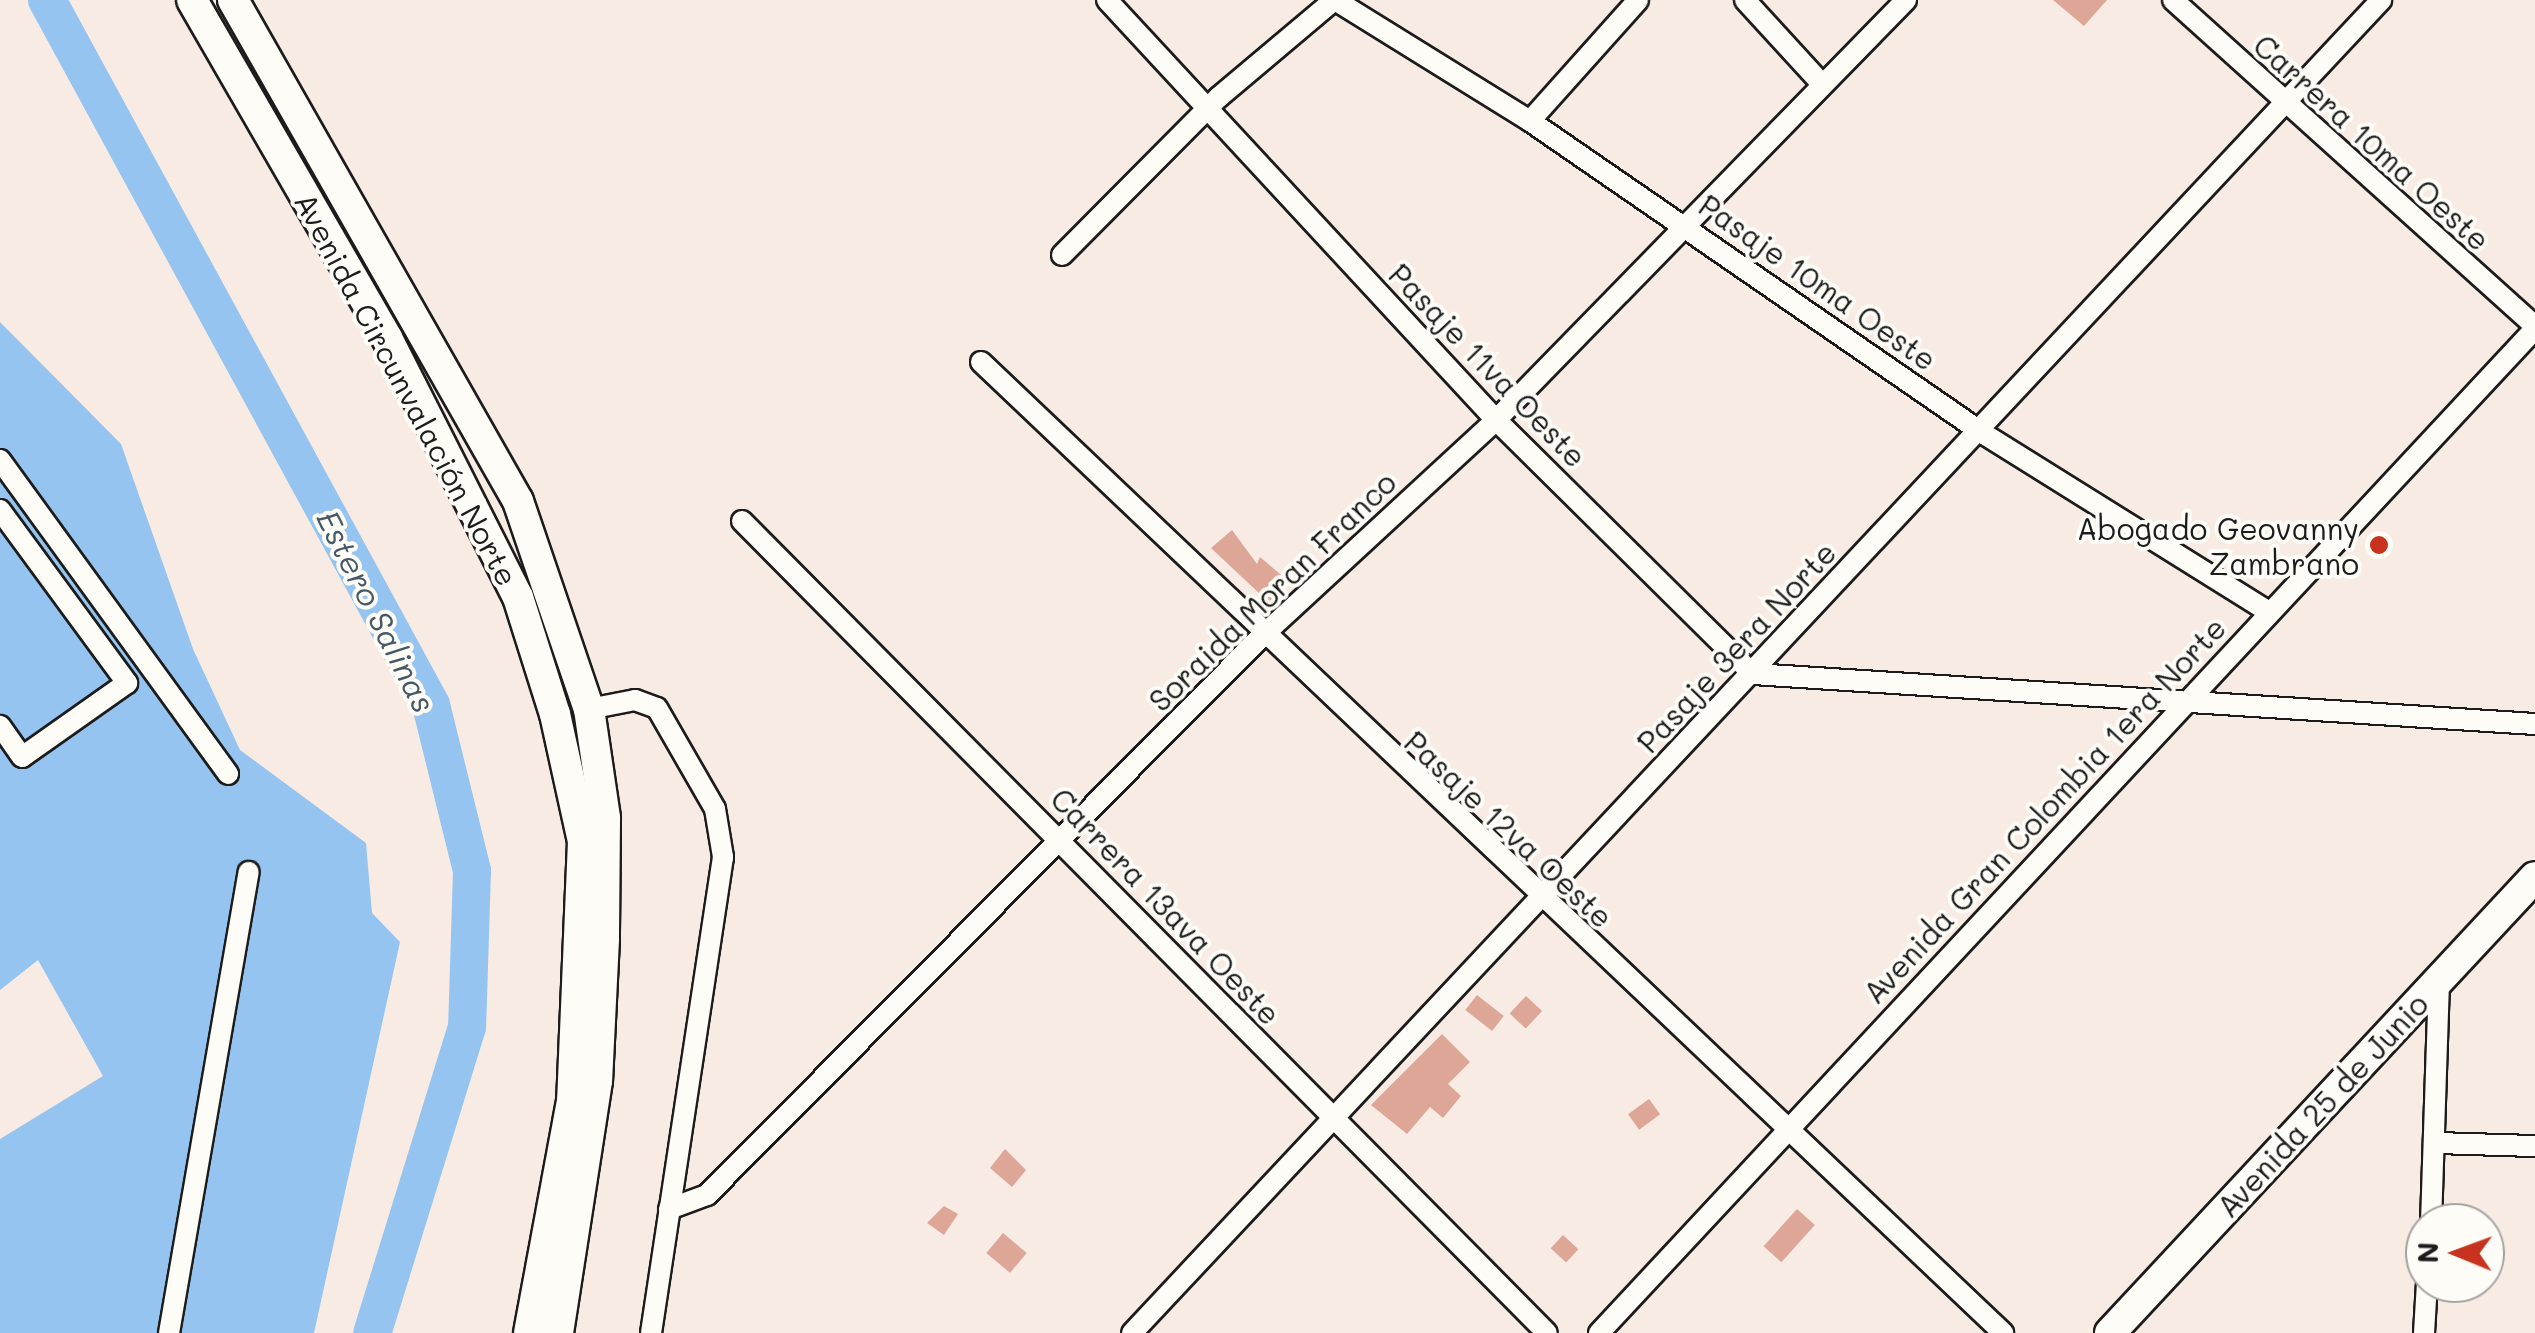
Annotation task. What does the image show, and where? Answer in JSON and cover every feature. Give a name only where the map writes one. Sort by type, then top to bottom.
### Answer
[{"type":"main road","name":"Avenida Circunvalación Norte","points":[[192,0],[387,338],[518,597],[583,841],[558,1333]]},
{"type":"main road","name":"Avenida Circunvalación Norte","points":[[233,0],[518,501],[549,580],[588,709],[605,818],[604,939],[568,1193],[529,1333]]},
{"type":"main road","points":[[518,597],[549,580]]},
{"type":"main road","name":"Avenida 25 de Junio","points":[[2110,1333],[2535,877]]},
{"type":"street","name":"Pasaje 11va Oeste","points":[[1107,0],[1186,92],[1496,420],[1753,674]]},
{"type":"street","points":[[1062,255],[1334,0]]},
{"type":"street","name":"Pasaje 10ma Oeste","points":[[1334,0],[1530,122],[1984,434],[2269,612]]},
{"type":"street","points":[[1530,122],[1638,0]]},
{"type":"street","points":[[1745,0],[1822,84]]},
{"type":"street","name":"Soraida Moran Franco","points":[[669,1209],[707,1195],[1064,841],[1262,636],[1496,420],[1681,223],[1906,0]]},
{"type":"street","name":"Carrera 10ma Oeste","points":[[2172,0],[2284,107],[2535,327]]},
{"type":"street","name":"Pasaje 3era Norte","points":[[1132,1333],[1984,434],[2382,0]]},
{"type":"street","name":"Avenida Gran Colombia 1era Norte","points":[[1598,1333],[2535,327]]},
{"type":"street","name":"Pasaje 12va Oeste","points":[[981,362],[1262,636],[2002,1333]]},
{"type":"street","points":[[0,460],[228,774]]},
{"type":"street","points":[[0,510],[127,683],[22,756],[0,726]]},
{"type":"street","name":"Carrera 13ava Oeste","points":[[742,521],[1064,841],[1331,1122],[1548,1333]]},
{"type":"street","points":[[1753,674],[2535,724]]},
{"type":"street","points":[[588,709],[634,700],[657,708],[715,809],[722,908],[669,1209],[652,1333]]},
{"type":"street","points":[[169,1333],[249,872]]},
{"type":"street","points":[[2432,1203],[2439,980]]},
{"type":"street","points":[[2436,1143],[2535,1146]]},
{"type":"street","points":[[2424,1333],[2426,1303]]},
{"type":"water","points":[[0,322],[121,444],[193,649],[240,750],[366,843],[372,913],[400,942],[314,1333],[0,1333],[0,1139],[103,1076],[38,960],[0,990]]},
{"type":"building","points":[[2053,0],[2107,0],[2084,26]]},
{"type":"building","points":[[1232,530],[1257,564],[1260,557],[1287,580],[1274,607],[1211,548]]},
{"type":"building","points":[[1477,995],[1504,1016],[1492,1031],[1465,1010]]},
{"type":"building","points":[[1526,996],[1542,1011],[1526,1029],[1510,1014]]},
{"type":"building","points":[[1442,1034],[1470,1062],[1448,1084],[1461,1096],[1443,1118],[1430,1107],[1407,1134],[1371,1105]]},
{"type":"building","points":[[1649,1099],[1660,1114],[1639,1130],[1628,1114]]},
{"type":"building","points":[[1005,1149],[1026,1170],[1012,1187],[990,1168]]},
{"type":"building","points":[[944,1206],[958,1214],[944,1235],[927,1223]]},
{"type":"building","points":[[1797,1209],[1815,1225],[1781,1262],[1764,1246]]},
{"type":"building","points":[[1003,1233],[1027,1253],[1010,1273],[986,1253]]},
{"type":"building","points":[[1563,1235],[1578,1249],[1566,1262],[1551,1248]]},
{"type":"waterway","name":"Estero Salinas","points":[[47,0],[431,705],[472,871],[467,1027],[372,1333]]},
{"type":"place","name":"Abogado Geovanny Zambrano","points":[[2379,545]]}]
